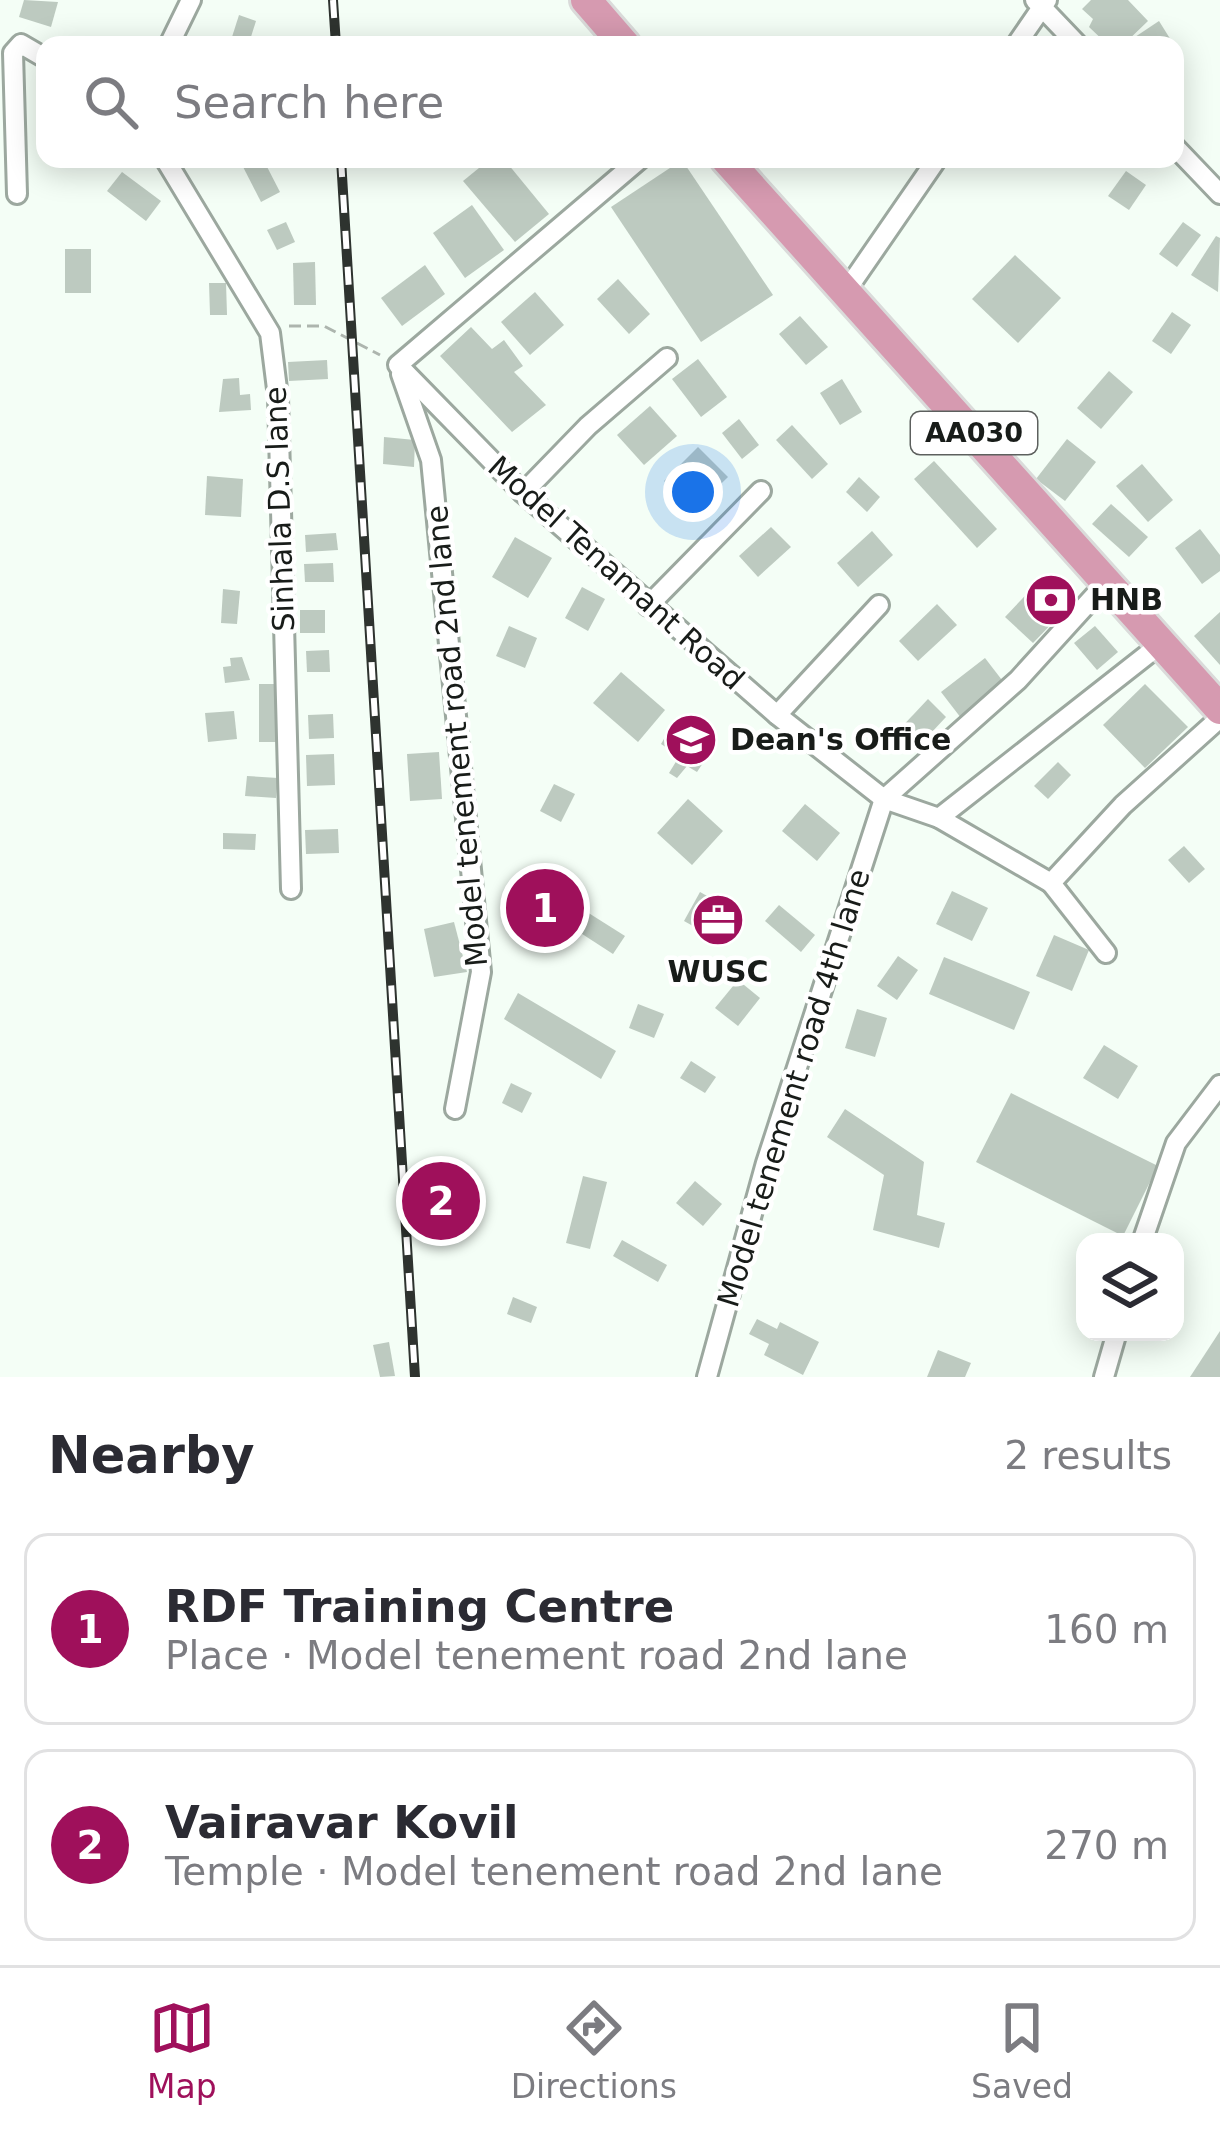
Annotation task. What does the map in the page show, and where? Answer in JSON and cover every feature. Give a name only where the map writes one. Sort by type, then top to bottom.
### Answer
[{"type":"highway","points":[[586,0],[617,36]]},
{"type":"highway","name":"AA030","points":[[734,168],[1220,709]]},
{"type":"street","points":[[173,36],[191,0]]},
{"type":"street","points":[[1021,36],[1041,2],[1070,36]]},
{"type":"street","points":[[17,194],[13,53],[21,44],[36,53]]},
{"type":"street","points":[[1184,156],[1220,194]]},
{"type":"street","name":"Sinhala D.S lane","points":[[170,168],[270,333],[278,397],[291,889]]},
{"type":"street","points":[[398,365],[629,168]]},
{"type":"street","points":[[846,291],[932,168]]},
{"type":"street","points":[[523,493],[667,358]]},
{"type":"street","name":"Model Tenamant Road","points":[[398,365],[523,493],[648,606],[884,800],[939,818],[1052,883]]},
{"type":"street","name":"Model tenement road 2nd lane","points":[[398,365],[431,460],[481,972],[455,1109]]},
{"type":"street","points":[[648,606],[761,491]]},
{"type":"street","points":[[884,800],[1018,680],[1107,582]]},
{"type":"street","points":[[777,715],[879,605]]},
{"type":"street","points":[[939,818],[1162,643]]},
{"type":"street","points":[[1106,953],[1052,883],[1123,806],[1220,718]]},
{"type":"street","name":"Model tenement road 4th lane","points":[[707,1377],[766,1163],[884,800]]},
{"type":"street","points":[[1145,1233],[1176,1143],[1220,1085]]},
{"type":"street","points":[[1104,1377],[1114,1341]]},
{"type":"path","points":[[270,333],[294,325],[324,326],[398,365]]},
{"type":"building","points":[[24,0],[58,2],[51,27],[19,17]]},
{"type":"building","points":[[1091,0],[1128,0],[1148,21],[1132,36],[1098,36],[1089,27],[1093,19],[1082,9]]},
{"type":"building","points":[[239,15],[256,21],[251,36],[232,36]]},
{"type":"building","points":[[1159,21],[1168,36],[1136,36]]},
{"type":"building","points":[[244,168],[268,168],[280,192],[261,202]]},
{"type":"building","points":[[479,168],[511,168],[549,214],[515,242],[463,181]]},
{"type":"building","points":[[670,168],[687,168],[773,295],[701,342],[611,207]]},
{"type":"building","points":[[1126,171],[1146,185],[1129,210],[1108,196]]},
{"type":"building","points":[[122,172],[161,201],[146,221],[107,191]]},
{"type":"building","points":[[472,205],[504,250],[465,278],[433,233]]},
{"type":"building","points":[[286,222],[295,242],[277,250],[267,230]]},
{"type":"building","points":[[1183,222],[1201,235],[1177,267],[1159,254]]},
{"type":"building","points":[[1216,236],[1220,238],[1218,292],[1191,275]]},
{"type":"building","points":[[65,249],[91,249],[91,293],[65,293]]},
{"type":"building","points":[[1015,255],[1061,298],[1018,343],[972,299]]},
{"type":"building","points":[[315,262],[316,305],[294,305],[293,263]]},
{"type":"building","points":[[425,265],[445,294],[402,326],[381,298]]},
{"type":"building","points":[[618,279],[650,314],[629,334],[597,299]]},
{"type":"building","points":[[209,283],[226,283],[227,315],[210,315]]},
{"type":"building","points":[[535,292],[564,325],[530,355],[501,322]]},
{"type":"building","points":[[1172,312],[1191,325],[1171,354],[1152,341]]},
{"type":"building","points":[[800,316],[828,347],[806,365],[779,334]]},
{"type":"building","points":[[471,327],[492,349],[504,340],[523,366],[514,372],[546,405],[512,432],[440,356]]},
{"type":"building","points":[[698,359],[727,397],[701,417],[672,379]]},
{"type":"building","points":[[327,360],[328,379],[289,381],[288,362]]},
{"type":"building","points":[[1109,371],[1133,392],[1101,429],[1077,408]]},
{"type":"building","points":[[239,378],[240,395],[250,394],[251,410],[219,412],[223,379]]},
{"type":"building","points":[[842,379],[862,412],[840,425],[820,393]]},
{"type":"building","points":[[650,406],[677,436],[644,465],[617,435]]},
{"type":"building","points":[[739,419],[759,445],[742,459],[722,433]]},
{"type":"building","points":[[792,425],[828,464],[812,479],[776,440]]},
{"type":"building","points":[[384,437],[415,440],[414,467],[383,464]]},
{"type":"building","points":[[1067,439],[1096,462],[1065,501],[1036,479]]},
{"type":"building","points":[[698,447],[728,477],[694,510],[664,481]]},
{"type":"building","points":[[934,461],[997,529],[977,548],[914,479]]},
{"type":"building","points":[[1142,464],[1173,500],[1148,522],[1116,486]]},
{"type":"building","points":[[207,476],[243,479],[241,517],[205,515]]},
{"type":"building","points":[[859,477],[880,497],[867,512],[846,492]]},
{"type":"building","points":[[1111,504],[1148,537],[1129,557],[1092,524]]},
{"type":"building","points":[[771,527],[791,547],[758,577],[739,556]]},
{"type":"building","points":[[1200,529],[1220,555],[1220,571],[1202,584],[1175,548]]},
{"type":"building","points":[[872,531],[893,555],[858,587],[837,563]]},
{"type":"building","points":[[336,533],[338,550],[306,552],[305,535]]},
{"type":"building","points":[[515,537],[552,558],[528,598],[492,577]]},
{"type":"building","points":[[333,563],[334,582],[305,582],[304,564]]},
{"type":"building","points":[[1040,580],[1068,607],[1033,643],[1005,617]]},
{"type":"building","points":[[582,587],[605,599],[588,631],[565,618]]},
{"type":"building","points":[[223,589],[240,591],[237,624],[221,623]]},
{"type":"building","points":[[937,604],[957,625],[918,661],[899,641]]},
{"type":"building","points":[[300,610],[325,610],[325,633],[300,633]]},
{"type":"building","points":[[1220,612],[1220,665],[1194,636]]},
{"type":"building","points":[[509,626],[537,638],[525,668],[496,656]]},
{"type":"building","points":[[1095,626],[1118,652],[1097,670],[1074,643]]},
{"type":"building","points":[[329,650],[330,672],[307,672],[306,651]]},
{"type":"building","points":[[242,657],[250,680],[225,683],[223,667],[231,666],[230,658]]},
{"type":"building","points":[[985,658],[1005,684],[961,718],[941,692]]},
{"type":"building","points":[[621,672],[665,710],[638,742],[593,703]]},
{"type":"building","points":[[259,684],[282,684],[282,742],[259,742]]},
{"type":"building","points":[[1145,684],[1188,727],[1145,768],[1103,725]]},
{"type":"building","points":[[928,699],[946,717],[916,749],[897,732]]},
{"type":"building","points":[[234,711],[237,739],[208,742],[205,713]]},
{"type":"building","points":[[333,714],[334,738],[309,739],[308,715]]},
{"type":"building","points":[[675,720],[689,728],[675,753],[661,744]]},
{"type":"building","points":[[703,741],[713,748],[697,772],[687,766]]},
{"type":"building","points":[[439,752],[442,799],[410,801],[407,754]]},
{"type":"building","points":[[334,754],[335,785],[307,786],[306,755]]},
{"type":"building","points":[[677,760],[687,766],[677,778],[669,773]]},
{"type":"building","points":[[1058,762],[1071,775],[1048,799],[1034,786]]},
{"type":"building","points":[[247,776],[278,778],[276,798],[245,796]]},
{"type":"building","points":[[554,784],[575,794],[561,822],[540,811]]},
{"type":"building","points":[[688,799],[723,831],[692,865],[657,833]]},
{"type":"building","points":[[805,804],[840,833],[817,861],[782,831]]},
{"type":"building","points":[[338,829],[339,853],[306,854],[305,830]]},
{"type":"building","points":[[223,833],[256,834],[255,850],[223,849]]},
{"type":"building","points":[[1184,846],[1205,869],[1189,883],[1168,860]]},
{"type":"building","points":[[533,871],[581,903],[558,944],[508,913]]},
{"type":"building","points":[[952,891],[988,908],[972,941],[936,924]]},
{"type":"building","points":[[700,892],[741,915],[725,944],[684,921]]},
{"type":"building","points":[[779,905],[815,935],[801,952],[765,921]]},
{"type":"building","points":[[587,912],[625,936],[613,954],[576,930]]},
{"type":"building","points":[[454,922],[467,972],[434,977],[424,929]]},
{"type":"building","points":[[1054,935],[1089,950],[1072,991],[1036,976]]},
{"type":"building","points":[[898,956],[918,970],[897,1000],[877,986]]},
{"type":"building","points":[[944,957],[1030,992],[1014,1030],[929,994]]},
{"type":"building","points":[[738,980],[760,998],[738,1026],[715,1008]]},
{"type":"building","points":[[518,993],[616,1051],[601,1079],[504,1019]]},
{"type":"building","points":[[638,1004],[664,1014],[654,1038],[629,1028]]},
{"type":"building","points":[[857,1009],[887,1018],[875,1057],[845,1048]]},
{"type":"building","points":[[1104,1045],[1138,1066],[1118,1099],[1083,1078]]},
{"type":"building","points":[[691,1061],[716,1077],[705,1093],[680,1078]]},
{"type":"building","points":[[511,1083],[532,1093],[522,1113],[502,1103]]},
{"type":"building","points":[[1011,1093],[1158,1166],[1124,1233],[1117,1233],[976,1162]]},
{"type":"building","points":[[845,1109],[924,1162],[917,1215],[945,1223],[939,1248],[873,1230],[884,1175],[827,1137]]},
{"type":"building","points":[[583,1176],[607,1182],[590,1249],[566,1243]]},
{"type":"building","points":[[458,1179],[463,1223],[451,1223],[450,1234],[432,1230],[431,1221],[421,1221],[420,1181]]},
{"type":"building","points":[[695,1181],[722,1204],[703,1226],[676,1203]]},
{"type":"building","points":[[622,1240],[667,1265],[658,1282],[613,1256]]},
{"type":"building","points":[[513,1297],[537,1307],[531,1323],[507,1314]]},
{"type":"building","points":[[757,1319],[777,1329],[780,1322],[819,1342],[803,1375],[764,1355],[769,1344],[749,1334]]},
{"type":"building","points":[[1220,1331],[1220,1377],[1190,1377]]},
{"type":"building","points":[[389,1342],[395,1376],[380,1377],[373,1345]]},
{"type":"building","points":[[938,1350],[971,1363],[965,1377],[927,1377]]},
{"type":"railway","points":[[333,0],[335,36]]},
{"type":"railway","points":[[342,168],[415,1377]]},
{"type":"place","name":"HNB","points":[[1051,600]]},
{"type":"place","name":"Dean's Office","points":[[691,740]]},
{"type":"place","name":"RDF Training Centre","points":[[545,908]]},
{"type":"place","name":"WUSC","points":[[718,920]]},
{"type":"place","name":"Vairavar Kovil","points":[[441,1201]]}]
